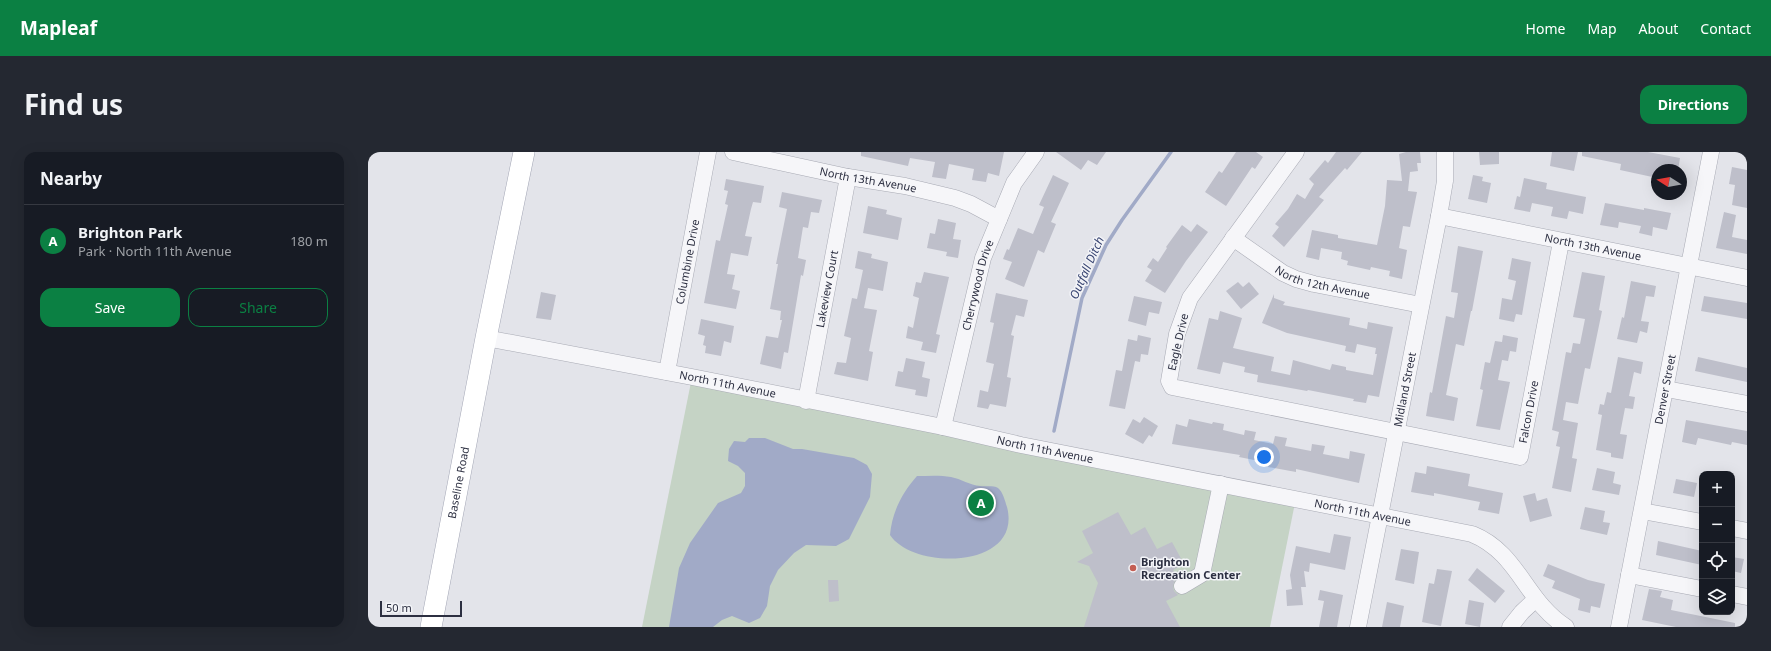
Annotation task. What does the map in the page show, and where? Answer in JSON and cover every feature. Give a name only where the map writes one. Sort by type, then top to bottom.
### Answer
[{"type":"main road","name":"Baseline Road","points":[[431,627],[486,338],[524,152]]},
{"type":"street","name":"Columbine Drive","points":[[666,372],[708,152]]},
{"type":"street","name":"North 13th Avenue","points":[[733,152],[848,177],[904,186],[956,198],[999,219]]},
{"type":"street","name":"Cherrywood Drive","points":[[942,427],[983,258],[1014,183],[1036,152]]},
{"type":"street","name":"Eagle Drive","points":[[1296,152],[1194,291],[1185,310],[1175,345],[1170,384],[1180,389],[1396,433]]},
{"type":"street","name":"Midland Street","points":[[1358,627],[1439,216],[1445,181],[1445,152]]},
{"type":"street","name":"Denver Street","points":[[1619,627],[1711,152]]},
{"type":"street","name":"Lakeview Court","points":[[806,401],[848,177]]},
{"type":"street","name":"North 13th Avenue","points":[[1439,216],[1561,242],[1747,278]]},
{"type":"street","name":"North 12th Avenue","points":[[1233,238],[1283,273],[1296,279],[1314,284],[1421,305]]},
{"type":"street","name":"Falcon Drive","points":[[1396,433],[1520,458],[1561,242]]},
{"type":"street","name":"North 11th Avenue","points":[[486,338],[666,372],[942,427],[1020,445],[1466,532],[1481,538],[1502,552],[1548,614],[1566,627]]},
{"type":"street","points":[[1666,389],[1747,404]]},
{"type":"street","points":[[1182,586],[1202,574],[1221,484]]},
{"type":"street","points":[[1642,511],[1699,521]]},
{"type":"street","points":[[1735,529],[1747,531]]},
{"type":"street","points":[[1629,575],[1699,588]]},
{"type":"street","points":[[1735,595],[1747,597]]},
{"type":"street","points":[[1510,627],[1522,612],[1536,599]]},
{"type":"green space","points":[[692,377],[1296,498],[1270,627],[642,627]]},
{"type":"water","points":[[749,438],[765,438],[793,449],[802,449],[854,458],[867,465],[872,474],[870,497],[849,539],[836,546],[806,545],[794,553],[778,570],[770,586],[767,606],[760,618],[749,623],[732,616],[722,620],[713,627],[669,627],[679,568],[690,543],[718,503],[741,493],[745,486],[745,473],[738,466],[728,461],[729,449],[734,441],[745,442]]},
{"type":"water","points":[[917,476],[951,477],[976,485],[998,488],[1003,494],[1007,507],[1008,527],[999,543],[983,553],[964,558],[942,558],[921,555],[903,547],[890,535],[891,527],[895,511],[902,496]]},
{"type":"building","points":[[861,152],[1004,152],[999,176],[988,173],[986,182],[972,180],[974,169],[949,164],[946,179],[932,177],[935,162],[910,158],[908,166],[861,156]]},
{"type":"building","points":[[1056,152],[1106,152],[1097,165],[1088,160],[1081,170]]},
{"type":"building","points":[[1236,152],[1256,152],[1263,157],[1255,169],[1252,167],[1226,206],[1205,192],[1219,171],[1222,173]]},
{"type":"building","points":[[1336,152],[1362,152],[1347,170],[1345,168],[1319,197],[1324,200],[1284,247],[1272,236],[1279,227],[1275,224],[1288,209],[1297,194],[1305,199],[1314,184],[1309,179],[1325,160],[1328,163]]},
{"type":"building","points":[[1406,152],[1420,152],[1421,163],[1417,163],[1418,171],[1410,172],[1408,191],[1417,192],[1410,227],[1403,226],[1399,248],[1407,250],[1402,279],[1389,276],[1390,271],[1371,267],[1370,270],[1347,265],[1348,261],[1341,259],[1342,252],[1321,248],[1319,260],[1306,257],[1312,230],[1338,235],[1338,238],[1377,245],[1385,206],[1387,180],[1402,181],[1399,154]]},
{"type":"building","points":[[1479,152],[1499,152],[1499,164],[1480,165]]},
{"type":"building","points":[[1552,152],[1578,152],[1574,171],[1550,166]]},
{"type":"building","points":[[1582,152],[1648,152],[1680,158],[1679,164],[1651,164],[1651,177],[1620,170],[1621,164],[1582,156]]},
{"type":"building","points":[[1732,167],[1747,170],[1747,208],[1732,205],[1735,185],[1729,184]]},
{"type":"building","points":[[1053,175],[1069,183],[1051,222],[1056,224],[1044,253],[1038,250],[1024,287],[1005,279],[1012,262],[1003,259],[1007,249],[1009,250],[1018,228],[1033,234],[1044,207],[1039,205]]},
{"type":"building","points":[[1473,175],[1483,177],[1482,181],[1491,183],[1487,203],[1468,199]]},
{"type":"building","points":[[1524,178],[1547,183],[1546,189],[1586,197],[1583,214],[1569,211],[1567,219],[1551,216],[1553,207],[1532,203],[1530,212],[1514,209],[1517,196],[1520,197]]},
{"type":"building","points":[[726,179],[764,186],[761,203],[753,202],[751,209],[745,236],[752,237],[748,256],[731,253],[727,274],[735,275],[732,289],[740,291],[736,309],[704,303],[716,240],[720,241],[728,205],[725,204],[728,191],[724,190]]},
{"type":"building","points":[[782,192],[822,200],[819,213],[811,212],[808,228],[803,227],[798,258],[806,260],[803,276],[801,275],[788,353],[784,352],[781,369],[760,364],[766,336],[778,338],[782,320],[780,320],[781,311],[770,309],[778,264],[776,264],[787,209],[779,207]]},
{"type":"building","points":[[1605,203],[1671,213],[1667,230],[1653,227],[1652,236],[1639,233],[1641,226],[1619,222],[1618,228],[1600,225]]},
{"type":"building","points":[[868,206],[887,210],[886,214],[902,218],[898,240],[863,233]]},
{"type":"building","points":[[1724,212],[1736,215],[1732,237],[1747,240],[1747,254],[1716,248]]},
{"type":"building","points":[[938,219],[956,223],[953,239],[961,240],[958,258],[946,256],[947,252],[927,248],[930,233],[935,234]]},
{"type":"building","points":[[1197,224],[1208,232],[1186,261],[1165,293],[1145,281],[1152,270],[1147,267],[1153,258],[1158,262],[1167,248],[1166,247],[1182,225],[1191,232]]},
{"type":"building","points":[[1458,246],[1483,251],[1464,346],[1456,344],[1446,395],[1458,398],[1454,421],[1426,416],[1430,392],[1432,393],[1446,316],[1454,318],[1458,293],[1451,292]]},
{"type":"building","points":[[858,251],[872,254],[871,258],[888,262],[883,291],[868,288],[864,308],[877,310],[869,351],[873,352],[868,381],[834,374],[837,362],[846,363],[851,338],[844,336],[852,298],[857,299],[863,270],[855,268]]},
{"type":"building","points":[[1512,258],[1531,262],[1522,315],[1516,314],[1514,322],[1499,319],[1502,298],[1512,300],[1516,281],[1508,279]]},
{"type":"building","points":[[924,272],[949,277],[936,334],[940,335],[936,353],[921,350],[923,342],[906,338],[908,326],[913,328],[919,298],[913,296],[916,282],[921,283]]},
{"type":"building","points":[[1582,272],[1605,276],[1599,310],[1602,311],[1590,369],[1585,368],[1578,404],[1566,402],[1563,420],[1578,423],[1572,458],[1577,459],[1571,492],[1552,488],[1560,447],[1556,446],[1559,432],[1552,430],[1566,352],[1571,353],[1573,343],[1580,344],[1585,319],[1573,317]]},
{"type":"building","points":[[1631,281],[1656,286],[1654,297],[1646,296],[1641,321],[1649,322],[1647,333],[1640,331],[1637,343],[1617,339],[1622,317],[1624,318]]},
{"type":"building","points":[[1238,282],[1243,287],[1249,282],[1259,294],[1241,309],[1226,291]]},
{"type":"building","points":[[541,292],[556,295],[551,320],[536,318]]},
{"type":"building","points":[[996,293],[1028,300],[1024,317],[1016,315],[1011,335],[1014,336],[1007,377],[1011,378],[1006,407],[990,404],[988,409],[977,407],[980,390],[988,392],[994,364],[986,362],[994,323],[990,322]]},
{"type":"building","points":[[1274,294],[1274,298],[1285,302],[1283,305],[1350,318],[1349,325],[1367,329],[1368,322],[1393,327],[1379,397],[1368,395],[1366,403],[1353,401],[1354,399],[1308,390],[1257,382],[1258,375],[1244,372],[1245,367],[1223,362],[1220,374],[1197,369],[1209,318],[1218,320],[1220,311],[1242,318],[1233,348],[1274,357],[1271,371],[1290,375],[1293,360],[1330,370],[1332,364],[1346,367],[1346,370],[1373,375],[1377,354],[1375,354],[1376,348],[1357,344],[1355,353],[1345,351],[1346,346],[1287,333],[1262,323]]},
{"type":"building","points":[[1134,296],[1162,302],[1159,314],[1149,312],[1146,326],[1128,321]]},
{"type":"building","points":[[1704,296],[1747,303],[1747,319],[1701,311]]},
{"type":"building","points":[[701,319],[734,326],[731,343],[724,341],[721,356],[705,353],[706,346],[703,345],[705,336],[698,334]]},
{"type":"building","points":[[1138,335],[1151,338],[1148,355],[1141,354],[1140,362],[1135,361],[1125,409],[1109,406],[1116,370],[1122,371],[1128,339],[1137,341]]},
{"type":"building","points":[[1503,335],[1518,338],[1516,352],[1510,351],[1508,361],[1502,360],[1498,380],[1510,382],[1500,430],[1476,426],[1483,390],[1480,389],[1485,362],[1490,363],[1495,341],[1502,342]]},
{"type":"building","points":[[1618,357],[1643,362],[1641,374],[1634,372],[1629,396],[1635,397],[1633,409],[1625,408],[1620,434],[1627,435],[1623,459],[1611,457],[1611,453],[1596,450],[1602,415],[1598,414],[1600,404],[1604,405],[1607,392],[1611,393]]},
{"type":"building","points":[[1698,357],[1747,368],[1747,382],[1695,371]]},
{"type":"building","points":[[906,358],[925,362],[922,377],[930,379],[927,397],[915,395],[916,390],[895,386],[898,371],[903,372]]},
{"type":"building","points":[[1144,417],[1158,426],[1152,437],[1149,435],[1143,444],[1125,434],[1133,419],[1140,423]]},
{"type":"building","points":[[1189,419],[1212,424],[1213,422],[1224,424],[1223,430],[1244,435],[1245,430],[1256,432],[1254,440],[1273,444],[1275,436],[1287,438],[1285,446],[1311,451],[1312,444],[1325,446],[1323,454],[1349,459],[1350,451],[1365,454],[1359,483],[1296,469],[1296,472],[1268,467],[1269,463],[1239,457],[1240,455],[1172,444],[1176,424],[1187,427]]},
{"type":"building","points":[[1686,420],[1747,431],[1747,445],[1732,442],[1731,445],[1698,438],[1696,445],[1682,442]]},
{"type":"building","points":[[1427,466],[1470,474],[1468,486],[1503,493],[1499,514],[1478,510],[1480,502],[1434,493],[1434,496],[1411,492],[1415,472],[1426,474]]},
{"type":"building","points":[[1597,468],[1615,472],[1613,483],[1621,485],[1619,495],[1592,490]]},
{"type":"building","points":[[1676,479],[1697,483],[1694,497],[1673,493]]},
{"type":"building","points":[[1535,493],[1537,501],[1547,498],[1552,516],[1530,522],[1523,496]]},
{"type":"building","points":[[1585,507],[1605,511],[1603,522],[1610,523],[1607,535],[1580,529]]},
{"type":"building","name":"Brighton Recreation Center","points":[[1118,512],[1131,535],[1145,527],[1157,549],[1172,542],[1184,564],[1173,570],[1177,578],[1173,587],[1174,591],[1178,595],[1166,601],[1180,627],[1084,627],[1098,583],[1089,566],[1077,562],[1093,553],[1082,531]]},
{"type":"building","points":[[1334,534],[1351,537],[1345,570],[1310,563],[1309,572],[1304,571],[1306,587],[1301,587],[1303,605],[1287,606],[1286,590],[1292,589],[1290,575],[1296,546],[1330,553]]},
{"type":"building","points":[[1658,541],[1699,550],[1699,564],[1656,555]]},
{"type":"building","points":[[1401,549],[1419,552],[1414,584],[1395,580]]},
{"type":"building","points":[[1735,558],[1744,559],[1741,573],[1735,572]]},
{"type":"building","points":[[1548,564],[1588,580],[1605,584],[1600,608],[1591,606],[1590,613],[1578,610],[1580,599],[1552,588],[1555,581],[1543,576]]},
{"type":"building","points":[[1477,568],[1505,591],[1495,603],[1468,580]]},
{"type":"building","points":[[1437,569],[1452,571],[1441,626],[1422,622],[1429,583],[1434,584]]},
{"type":"building","points":[[828,580],[838,580],[839,601],[829,602]]},
{"type":"building","points":[[1649,589],[1662,591],[1660,597],[1673,600],[1671,610],[1735,623],[1735,627],[1676,627],[1642,620]]},
{"type":"building","points":[[1320,590],[1343,595],[1337,627],[1319,627],[1324,601],[1318,600]]},
{"type":"building","points":[[1469,600],[1484,603],[1480,627],[1465,624]]},
{"type":"building","points":[[1387,602],[1404,606],[1400,627],[1382,627]]},
{"type":"waterway","name":"Outfall Ditch","points":[[1054,431],[1082,298],[1106,245],[1122,220],[1171,152]]},
{"type":"place","name":"Brighton Park","points":[[981,503]]},
{"type":"place","name":"Brighton Recreation Center","points":[[1133,568]]}]
